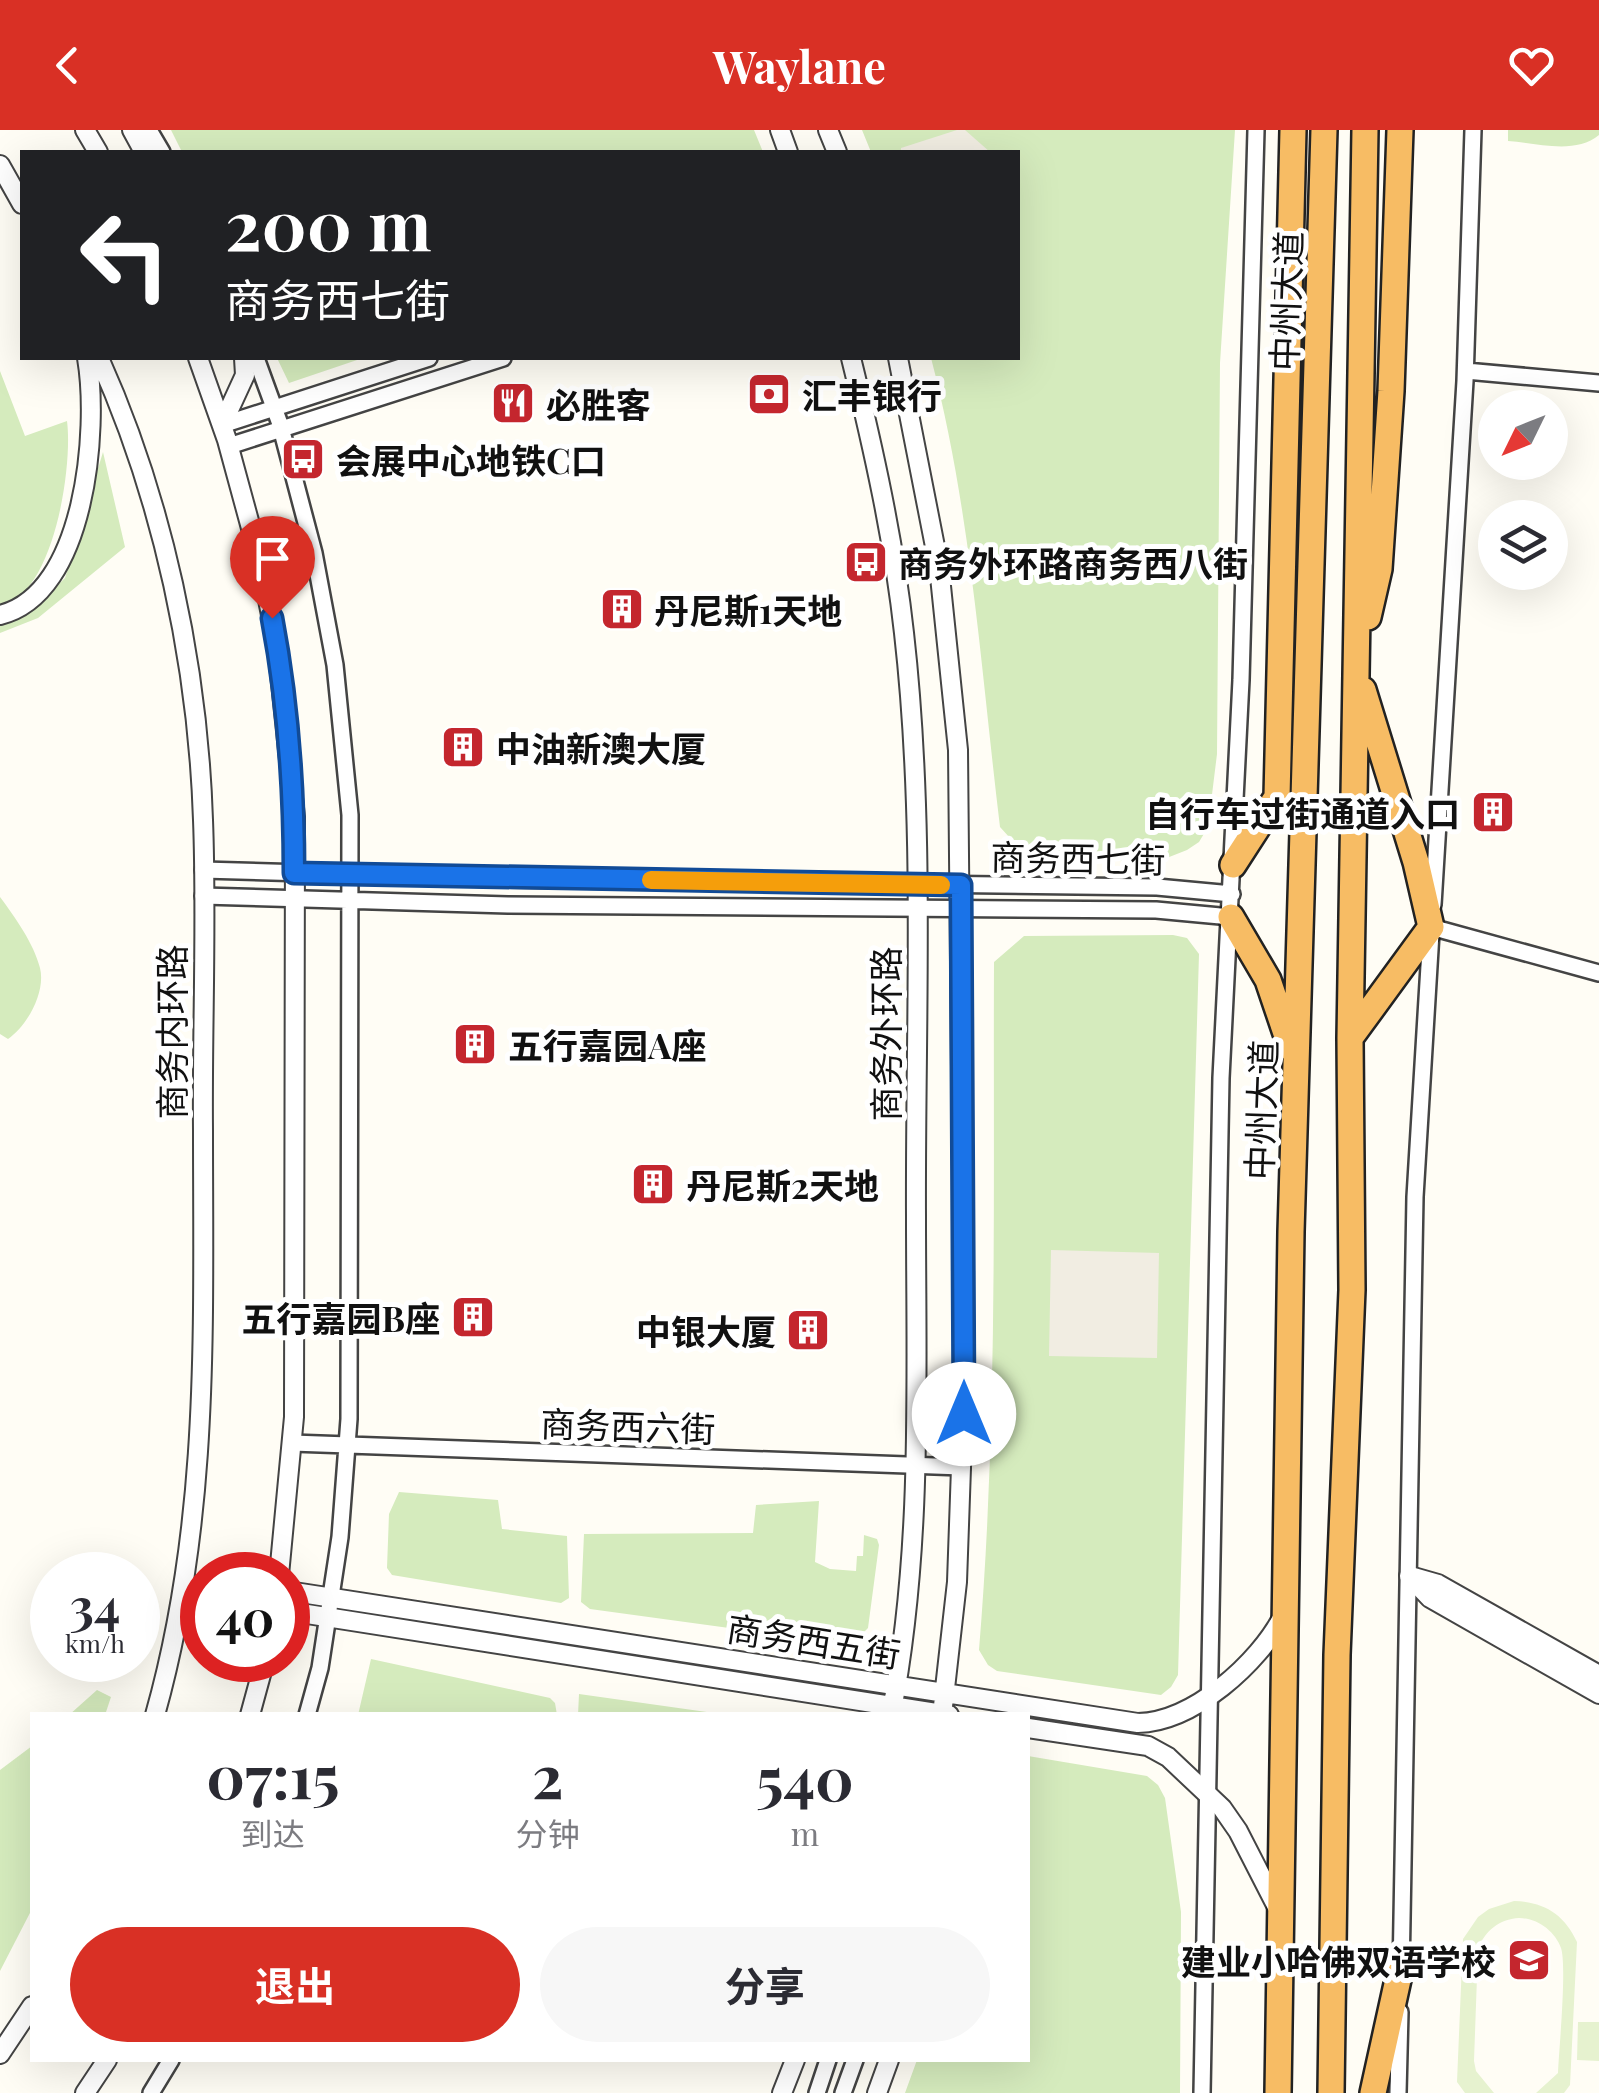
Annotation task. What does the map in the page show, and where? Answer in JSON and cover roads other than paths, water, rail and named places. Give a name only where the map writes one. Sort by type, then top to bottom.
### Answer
[{"type":"highway","points":[[1233,865],[1277,797],[1292,130]]},
{"type":"highway","name":"中州大道","points":[[1278,2093],[1288,1384],[1324,130]]},
{"type":"highway","points":[[1331,2093],[1338,1655],[1352,1290],[1350,1038],[1365,130]]},
{"type":"highway","points":[[1350,1038],[1431,927],[1416,862],[1356,666],[1379,569],[1391,391],[1400,130]]},
{"type":"highway","points":[[1231,905],[1268,980],[1296,1064]]},
{"type":"highway","points":[[1373,2093],[1401,1966]]},
{"type":"street","points":[[1202,2093],[1222,1078],[1233,865],[1256,130]]},
{"type":"street","points":[[1398,2093],[1415,1197],[1466,371],[1473,130]]},
{"type":"street","points":[[0,166],[20,201]]},
{"type":"street","points":[[0,615],[31,602],[59,566],[80,502],[88,458],[87,360]]},
{"type":"street","name":"商务内环路","points":[[101,360],[140,468],[171,584],[196,736],[203,820],[203,1414],[192,1552]]},
{"type":"street","points":[[199,360],[250,519],[277,645],[294,799],[292,1443],[280,1552]]},
{"type":"street","points":[[222,425],[244,374],[244,360]]},
{"type":"street","points":[[257,360],[281,429],[331,636],[350,815],[348,1445],[340,1537],[308,1712]]},
{"type":"street","points":[[222,425],[424,360]]},
{"type":"street","points":[[229,446],[497,360]]},
{"type":"street","name":"商务外环路","points":[[851,360],[874,452],[904,631],[913,752],[917,1466],[912,1578],[893,1712]]},
{"type":"street","points":[[898,360],[948,626],[958,750],[962,908],[962,1467],[944,1711]]},
{"type":"street","points":[[1466,371],[1599,383]]},
{"type":"street","name":"商务西七街","points":[[203,870],[1157,887],[1231,905]]},
{"type":"street","name":"商务西七街","points":[[203,896],[916,908],[1156,910],[1231,905]]},
{"type":"street","points":[[1431,927],[1599,973]]},
{"type":"street","name":"商务西六街","points":[[292,1443],[962,1467]]},
{"type":"street","points":[[1408,1576],[1438,1584],[1599,1675]]},
{"type":"street","points":[[1408,1576],[1430,1598],[1599,1694]]},
{"type":"street","name":"商务西五街","points":[[310,1600],[329,1607],[893,1712],[944,1711]]},
{"type":"street","name":"商务西五街","points":[[310,1609],[329,1607],[897,1686],[944,1711]]},
{"type":"street","name":"商务西五街","points":[[1030,1716],[1138,1723],[1180,1714],[1250,1664],[1286,1611]]},
{"type":"street","name":"商务内环路","points":[[156,1712],[180,1622]]},
{"type":"street","points":[[251,1712],[259,1682]]},
{"type":"street","points":[[1030,1728],[1148,1746],[1168,1758],[1206,1792],[1238,1831],[1282,1918]]},
{"type":"street","points":[[0,2054],[30,2009]]},
{"type":"street","points":[[85,2093],[106,2062]]},
{"type":"street","points":[[151,2093],[170,2062]]},
{"type":"street","points":[[782,2093],[794,2062]]},
{"type":"street","points":[[816,2093],[827,2062]]},
{"type":"street","points":[[843,2093],[854,2062]]},
{"type":"street","points":[[877,2093],[888,2062]]},
{"type":"place","name":"汇丰银行","points":[[769,394]]},
{"type":"place","name":"必胜客","points":[[513,403]]},
{"type":"place","name":"会展中心地铁C口","points":[[303,459]]},
{"type":"place","name":"商务外环路商务西八街","points":[[866,562]]},
{"type":"place","name":"丹尼斯1天地","points":[[622,609]]},
{"type":"place","name":"中油新澳大厦","points":[[463,747]]},
{"type":"place","name":"自行车过街通道入口","points":[[1493,812]]},
{"type":"place","name":"五行嘉园A座","points":[[475,1044]]},
{"type":"place","name":"丹尼斯2天地","points":[[653,1184]]},
{"type":"place","name":"五行嘉园B座","points":[[473,1317]]},
{"type":"place","name":"中银大厦","points":[[808,1330]]},
{"type":"place","name":"建业小哈佛双语学校","points":[[1529,1960]]}]
